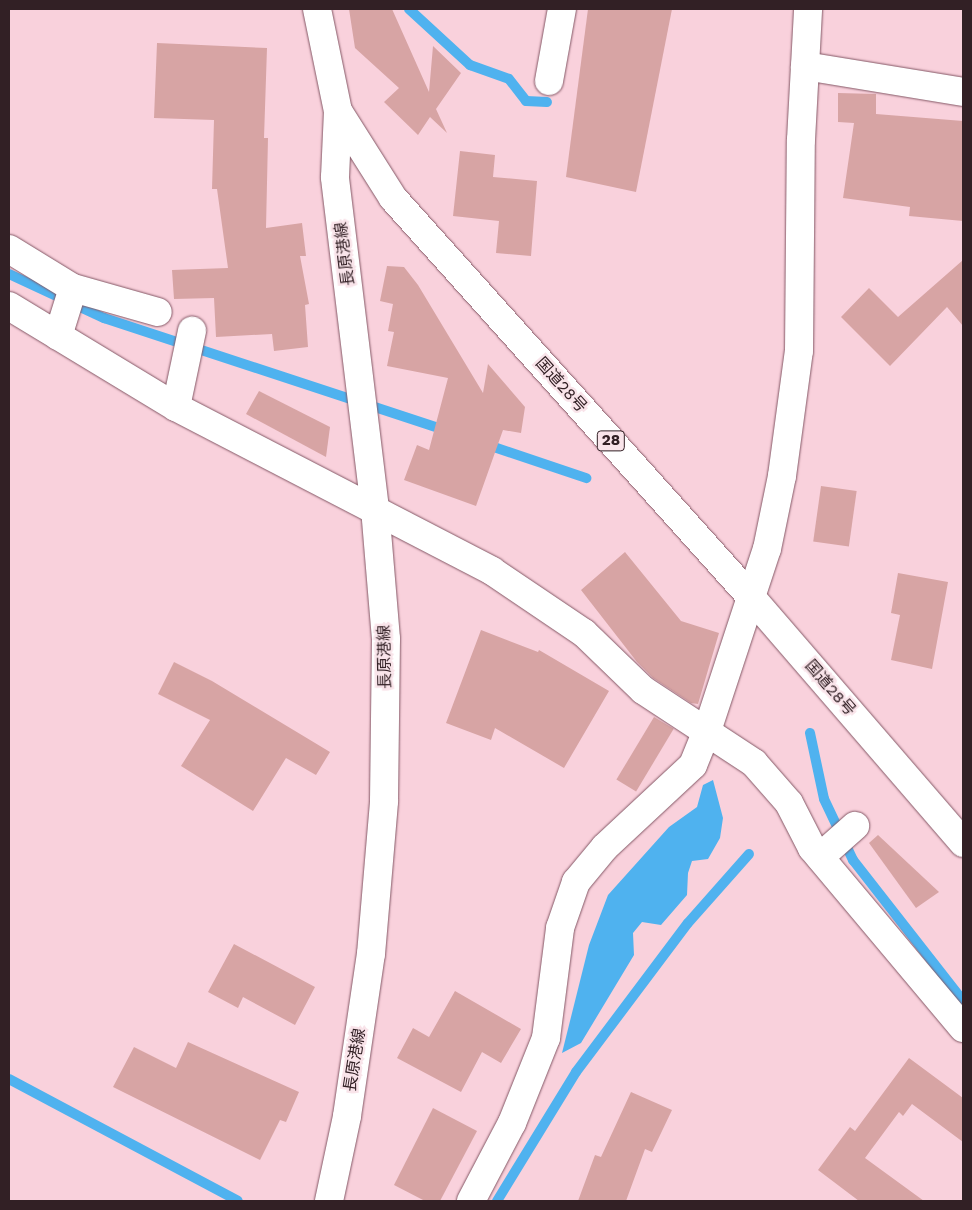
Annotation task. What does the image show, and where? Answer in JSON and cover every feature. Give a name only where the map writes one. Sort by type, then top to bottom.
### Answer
[{"type":"main road","name":"国道28号","points":[[317,9],[338,112],[392,198],[751,597],[963,843]]},
{"type":"main road","points":[[550,81],[562,9]]},
{"type":"main road","points":[[471,1201],[512,1124],[546,1038],[560,928],[576,882],[605,848],[693,765],[707,731],[767,549],[782,476],[799,350],[802,140],[808,9]]},
{"type":"main road","points":[[805,66],[963,92]]},
{"type":"main road","name":"長原港線","points":[[329,1201],[347,1116],[371,954],[384,801],[386,639],[375,509],[335,178],[338,112]]},
{"type":"main road","points":[[9,249],[73,288],[158,312]]},
{"type":"main road","points":[[58,336],[73,288]]},
{"type":"main road","points":[[9,306],[176,407],[375,509],[492,572],[576,628],[642,690],[754,763],[789,804],[812,848],[963,1028]]},
{"type":"main road","points":[[176,407],[192,331]]},
{"type":"main road","points":[[820,857],[855,826]]},
{"type":"water","points":[[713,780],[723,818],[720,838],[708,859],[692,861],[688,873],[687,895],[661,925],[642,922],[633,933],[634,955],[581,1043],[562,1053],[589,945],[608,895],[669,827],[697,807],[703,785]]},
{"type":"building","points":[[349,9],[392,9],[429,92],[433,46],[461,73],[436,109],[447,133],[430,117],[418,135],[384,102],[399,88],[355,48]]},
{"type":"building","points":[[588,9],[672,9],[636,192],[566,177]]},
{"type":"building","points":[[157,43],[267,48],[264,138],[268,138],[266,228],[302,223],[306,256],[300,256],[309,304],[305,305],[308,347],[274,351],[272,334],[216,337],[214,298],[174,299],[172,270],[228,268],[217,189],[212,189],[214,120],[154,118]]},
{"type":"building","points":[[838,93],[876,94],[876,114],[963,121],[963,221],[909,216],[910,207],[843,198],[854,123],[838,122]]},
{"type":"building","points":[[460,151],[495,155],[493,177],[537,181],[531,256],[496,253],[499,221],[453,216]]},
{"type":"building","points":[[963,260],[963,326],[947,307],[890,366],[841,317],[869,288],[898,317]]},
{"type":"building","points":[[387,266],[404,267],[418,285],[483,393],[488,364],[525,407],[521,433],[503,430],[476,506],[404,480],[417,445],[429,450],[448,378],[387,366],[394,332],[388,331],[393,304],[380,301]]},
{"type":"building","points":[[259,391],[330,427],[326,457],[246,414]]},
{"type":"building","points":[[821,486],[857,491],[849,546],[813,541]]},
{"type":"building","points":[[625,552],[681,621],[719,633],[698,704],[691,703],[653,678],[637,662],[581,590]]},
{"type":"building","points":[[898,573],[948,582],[932,669],[891,660],[900,615],[891,613]]},
{"type":"building","points":[[481,630],[538,652],[539,650],[609,691],[564,768],[495,728],[491,740],[446,723]]},
{"type":"building","points":[[174,662],[212,681],[330,752],[316,775],[286,758],[253,811],[181,766],[210,720],[158,694]]},
{"type":"building","points":[[654,717],[674,729],[636,791],[616,780]]},
{"type":"building","points":[[878,835],[939,892],[916,908],[869,843]]},
{"type":"building","points":[[234,944],[315,987],[295,1025],[243,997],[238,1008],[208,992]]},
{"type":"building","points":[[455,991],[521,1029],[501,1063],[482,1052],[461,1092],[397,1058],[413,1028],[429,1037]]},
{"type":"building","points":[[188,1042],[299,1092],[286,1122],[280,1120],[260,1160],[113,1087],[134,1047],[176,1068]]},
{"type":"building","points":[[909,1058],[963,1098],[963,1142],[912,1104],[903,1116],[899,1112],[865,1158],[924,1201],[859,1201],[818,1170],[850,1127],[855,1131]]},
{"type":"building","points":[[631,1092],[672,1110],[652,1152],[645,1149],[626,1201],[578,1201],[595,1155],[601,1157]]},
{"type":"building","points":[[433,1108],[477,1131],[440,1201],[425,1201],[394,1185]]},
{"type":"waterway","points":[[409,9],[470,65],[509,79],[526,101],[547,102]]},
{"type":"waterway","points":[[9,274],[104,318],[447,431]]},
{"type":"waterway","points":[[485,444],[586,478]]},
{"type":"waterway","points":[[810,733],[824,799],[853,860],[963,1001]]},
{"type":"waterway","points":[[497,1201],[576,1072],[688,923],[749,854]]},
{"type":"waterway","points":[[9,1079],[238,1201]]}]
